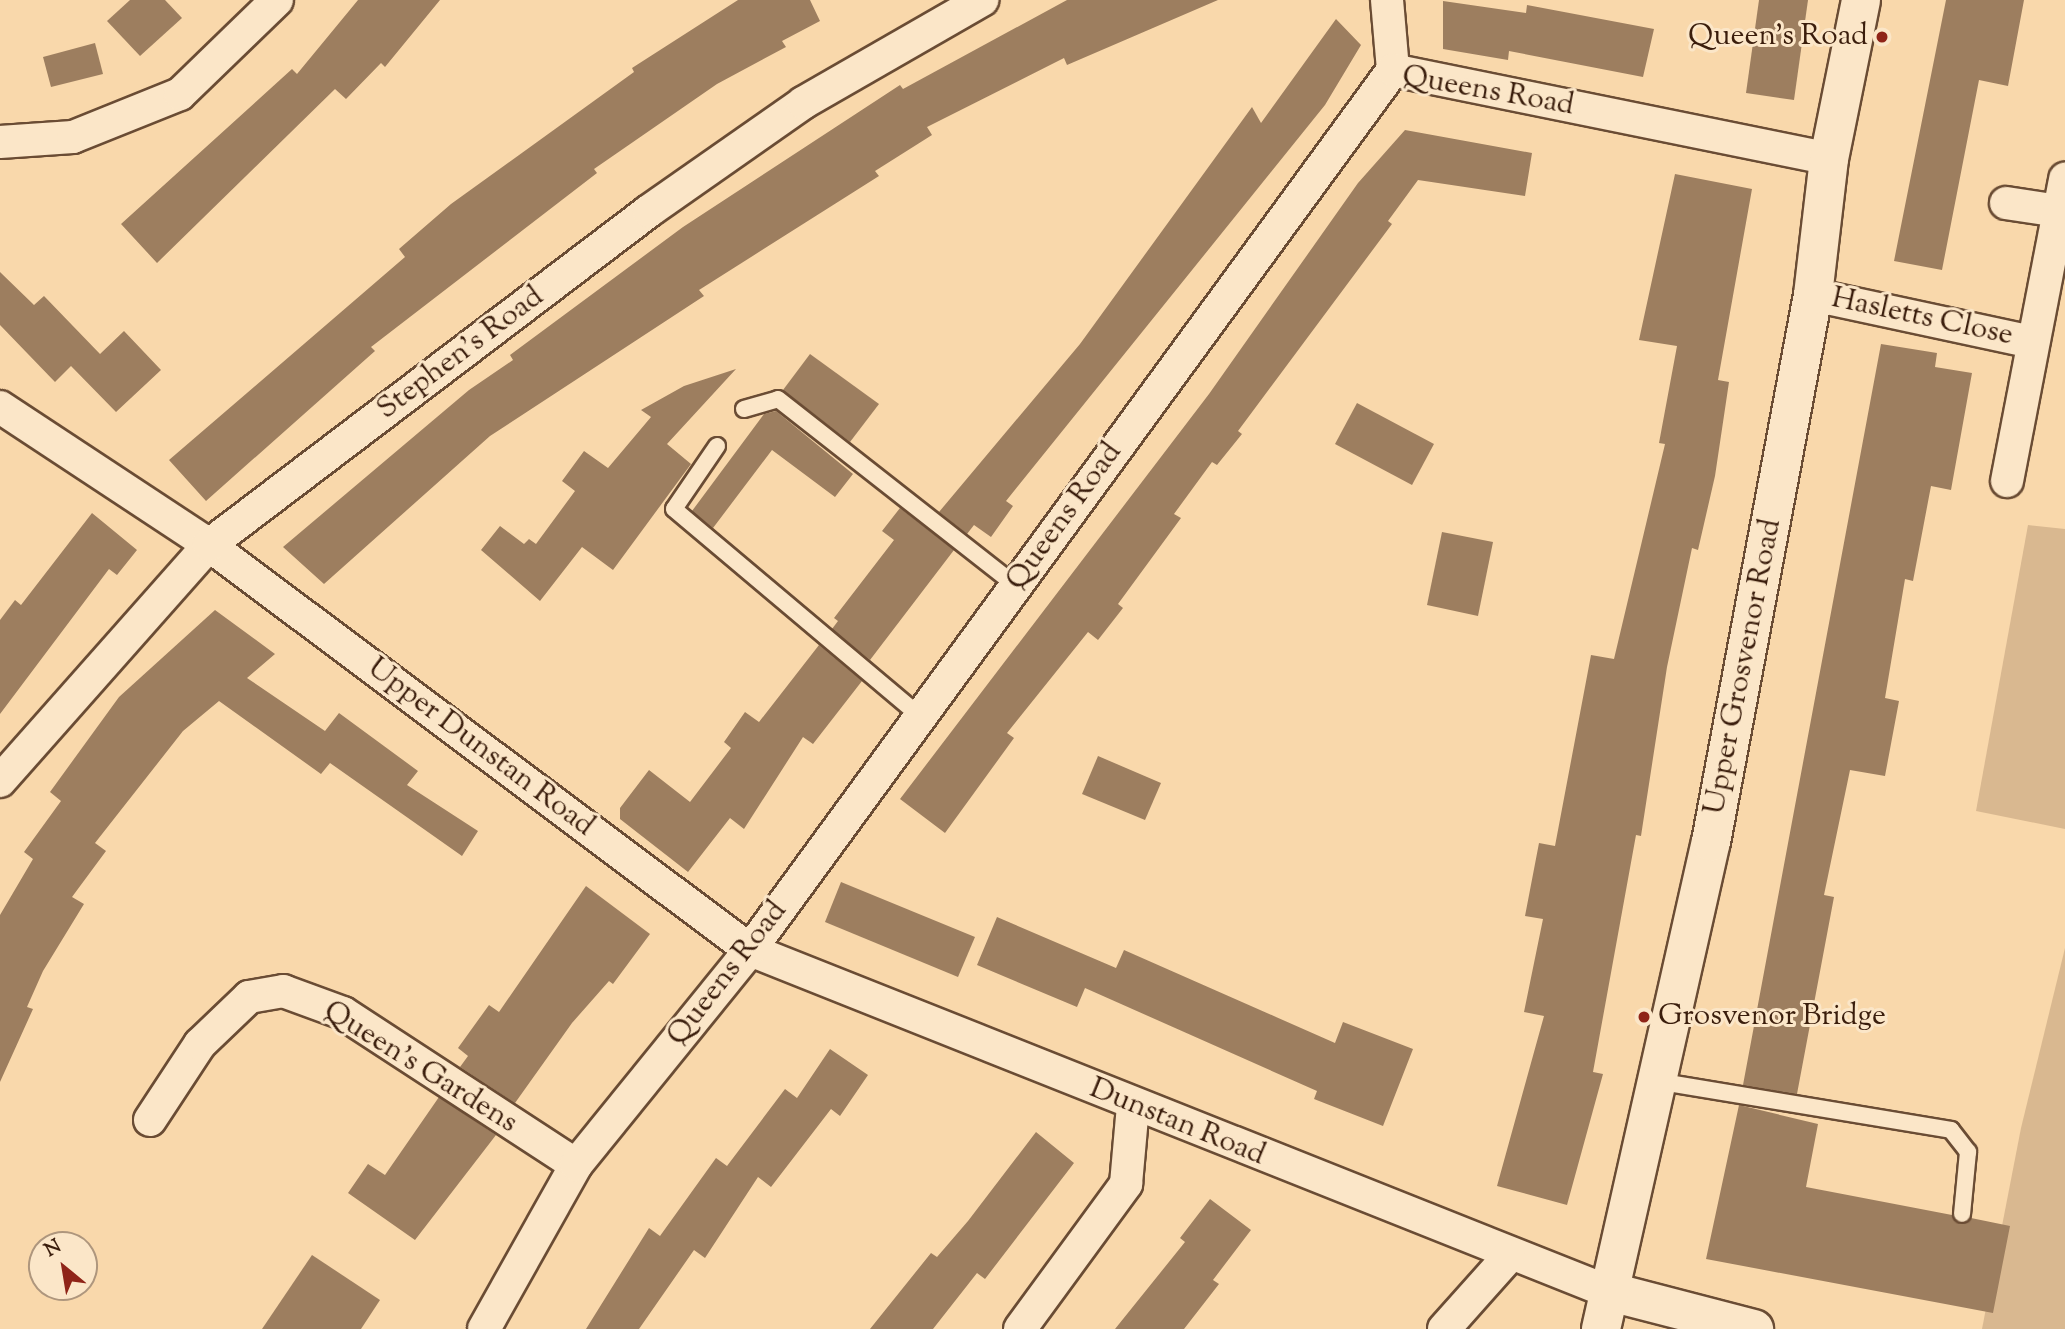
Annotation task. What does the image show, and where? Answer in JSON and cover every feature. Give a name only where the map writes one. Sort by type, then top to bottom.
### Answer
[{"type":"street","points":[[0,142],[73,137],[180,94],[277,0]]},
{"type":"street","points":[[1387,0],[1393,70]]},
{"type":"street","name":"Upper Grosvenor Road","points":[[1601,1329],[1606,1291],[1711,842],[1813,295],[1829,159],[1861,0]]},
{"type":"street","name":"Stephen's Road","points":[[0,781],[209,545],[649,211],[803,103],[975,2]]},
{"type":"street","name":"Queens Road","points":[[484,1329],[576,1165],[750,950],[1393,70],[1829,159]]},
{"type":"street","name":"Hasletts Close","points":[[2007,481],[2065,179]]},
{"type":"street","points":[[2006,203],[2059,211]]},
{"type":"street","name":"Hasletts Close","points":[[1813,295],[2032,342]]},
{"type":"street","name":"Upper Dunstan Road","points":[[0,407],[209,545],[750,950]]},
{"type":"street","name":"Dunstan Road","points":[[750,950],[1509,1256],[1606,1291]]},
{"type":"street","name":"Queen's Gardens","points":[[150,1120],[200,1044],[249,997],[283,991],[343,1013],[576,1165]]},
{"type":"street","points":[[1020,1329],[1126,1184],[1133,1105]]},
{"type":"street","points":[[1444,1329],[1509,1256]]},
{"type":"street","points":[[1606,1291],[1754,1329]]},
{"type":"lane","points":[[744,408],[778,399],[1016,585]]},
{"type":"lane","points":[[717,446],[674,509],[920,716]]},
{"type":"lane","points":[[1656,1081],[1951,1130],[1968,1152],[1962,1214]]},
{"type":"shaded area","points":[[2028,525],[2065,529],[2065,829],[1976,811]]},
{"type":"shaded area","points":[[2065,948],[2065,1329],[1982,1329],[2021,1128]]},
{"type":"building","points":[[130,0],[165,0],[182,18],[140,56],[107,21]]},
{"type":"building","points":[[358,0],[440,0],[385,67],[381,63],[346,99],[335,89],[157,263],[121,224],[292,69],[297,74]]},
{"type":"building","points":[[738,0],[810,0],[820,21],[782,41],[786,47],[717,84],[594,169],[597,173],[371,347],[375,351],[206,501],[169,460],[405,257],[399,249],[451,204],[634,72],[632,68]]},
{"type":"building","points":[[1067,0],[1218,0],[1067,65],[1064,58],[927,127],[932,135],[875,171],[879,176],[699,290],[704,296],[490,436],[324,584],[283,547],[469,390],[513,360],[510,355],[683,227],[900,85],[903,89]]},
{"type":"building","points":[[1759,0],[1808,0],[1794,100],[1746,93]]},
{"type":"building","points":[[1946,0],[2024,0],[2008,86],[1979,80],[1942,270],[1894,261]]},
{"type":"building","points":[[1443,1],[1526,13],[1527,5],[1654,29],[1643,77],[1509,51],[1508,60],[1443,49]]},
{"type":"building","points":[[1336,19],[1361,45],[1325,105],[1006,501],[1013,506],[991,537],[974,525],[967,534],[939,512],[1080,344],[1252,107],[1261,123]]},
{"type":"building","points":[[95,43],[103,74],[51,87],[43,57]]},
{"type":"building","points":[[1405,130],[1532,153],[1525,196],[1418,180],[1388,221],[1392,224],[1238,431],[1242,434],[1217,465],[1212,462],[1174,514],[1181,518],[1118,604],[1123,608],[1098,640],[1088,632],[1007,733],[1014,738],[945,833],[900,799],[1209,394],[1358,183]]},
{"type":"building","points":[[1675,174],[1752,189],[1718,380],[1729,382],[1715,476],[1698,550],[1692,548],[1667,667],[1641,836],[1636,835],[1593,1072],[1603,1074],[1567,1205],[1497,1186],[1544,1016],[1524,1012],[1543,919],[1525,916],[1539,843],[1555,846],[1591,655],[1614,659],[1665,444],[1659,443],[1677,346],[1639,340]]},
{"type":"building","points":[[0,272],[34,305],[44,296],[100,354],[124,331],[161,370],[116,412],[71,366],[55,382],[0,325]]},
{"type":"building","points":[[1881,344],[1937,353],[1935,367],[1972,373],[1951,490],[1931,486],[1913,581],[1905,579],[1885,698],[1899,701],[1885,776],[1850,770],[1824,895],[1834,897],[1797,1094],[1743,1085]]},
{"type":"building","points":[[810,354],[879,404],[850,442],[783,390]]},
{"type":"building","points":[[736,369],[667,444],[691,464],[613,570],[582,547],[540,601],[481,550],[500,526],[524,544],[529,539],[536,544],[575,491],[562,481],[584,451],[608,468],[651,417],[641,410],[684,386]]},
{"type":"building","points":[[1357,403],[1434,444],[1412,485],[1335,444]]},
{"type":"building","points":[[776,411],[853,474],[835,497],[772,450],[713,528],[692,511],[764,414]]},
{"type":"building","points":[[900,508],[954,550],[870,660],[832,629],[838,621],[834,618],[894,540],[882,531]]},
{"type":"building","points":[[92,513],[137,550],[117,575],[109,569],[0,714],[0,620],[15,600],[21,605]]},
{"type":"building","points":[[1442,532],[1493,542],[1478,616],[1427,605]]},
{"type":"building","points":[[215,610],[275,654],[247,678],[325,731],[339,713],[418,771],[407,785],[478,831],[462,856],[330,763],[321,774],[219,701],[183,731],[95,843],[106,851],[72,897],[84,904],[43,971],[27,1007],[33,1009],[0,1082],[0,915],[33,859],[24,852],[61,801],[50,792],[119,697]]},
{"type":"building","points":[[819,645],[862,681],[813,744],[803,737],[744,829],[730,818],[688,872],[620,819],[620,808],[649,770],[690,802],[731,748],[724,742],[745,712],[759,722]]},
{"type":"building","points":[[1098,756],[1161,783],[1145,820],[1082,794]]},
{"type":"building","points":[[841,882],[975,937],[958,977],[825,922]]},
{"type":"building","points":[[586,886],[650,934],[613,984],[609,981],[572,1023],[515,1103],[460,1067],[468,1056],[458,1048],[489,1005],[499,1012]]},
{"type":"building","points":[[997,917],[1116,968],[1124,950],[1335,1043],[1343,1022],[1413,1049],[1383,1126],[1314,1099],[1317,1091],[1085,988],[1077,1007],[977,965]]},
{"type":"building","points":[[830,1049],[868,1075],[840,1116],[831,1109],[771,1187],[758,1177],[705,1258],[694,1250],[639,1329],[586,1329],[649,1228],[660,1236],[716,1158],[727,1166],[785,1089],[797,1098]]},
{"type":"building","points":[[439,1097],[496,1135],[415,1240],[348,1193],[368,1164],[385,1175]]},
{"type":"building","points":[[1739,1105],[1818,1124],[1806,1187],[1952,1215],[1960,1224],[1971,1218],[2010,1226],[1993,1313],[1706,1259]]},
{"type":"building","points":[[1036,1132],[1074,1163],[985,1279],[977,1273],[933,1329],[870,1329],[931,1253],[937,1257],[968,1221]]},
{"type":"building","points":[[1210,1199],[1251,1230],[1213,1280],[1219,1284],[1184,1329],[1115,1329],[1185,1242],[1180,1238]]},
{"type":"building","points":[[312,1255],[380,1300],[361,1329],[262,1329]]},
{"type":"place","name":"Queen's Road","points":[[1882,37]]},
{"type":"place","name":"Grosvenor Bridge","points":[[1644,1017]]}]
